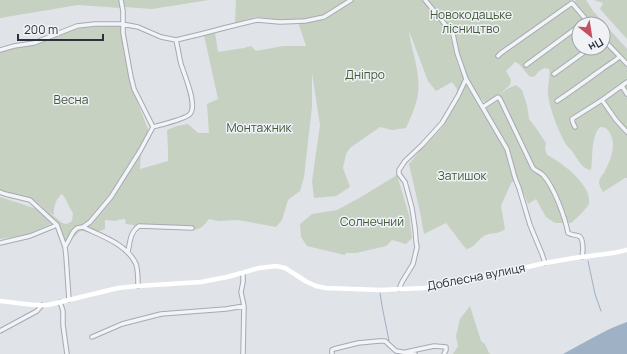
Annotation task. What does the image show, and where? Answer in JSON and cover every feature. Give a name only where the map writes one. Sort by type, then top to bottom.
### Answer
[{"type":"street","points":[[121,0],[123,11],[123,33],[134,89],[153,127]]},
{"type":"street","points":[[0,50],[34,43],[77,26],[95,24],[122,24],[138,27],[161,37],[176,40],[257,20],[280,22],[304,21],[324,17],[351,0]]},
{"type":"street","points":[[425,0],[453,34],[457,53],[466,79],[508,149],[515,178],[544,263]]},
{"type":"street","points":[[498,56],[536,27],[572,3],[583,16]]},
{"type":"street","points":[[526,65],[571,32]]},
{"type":"street","points":[[64,247],[73,232],[77,228],[83,227],[90,222],[111,197],[140,151],[153,127],[190,115],[193,109],[188,82],[181,64],[176,40]]},
{"type":"street","points":[[611,48],[627,64]]},
{"type":"street","points":[[554,74],[579,56]]},
{"type":"street","points":[[557,101],[580,86],[619,56]]},
{"type":"street","points":[[399,289],[413,264],[417,247],[412,208],[405,182],[399,174],[399,170],[405,161],[442,123],[466,79]]},
{"type":"street","points":[[575,127],[572,119],[627,82]]},
{"type":"street","points":[[622,86],[627,94]]},
{"type":"street","points":[[483,108],[498,97],[500,99],[533,168],[535,171],[541,173],[549,184],[563,215],[568,233],[581,238],[583,251],[582,257]]},
{"type":"street","points":[[602,100],[616,120],[627,132]]},
{"type":"street","points":[[0,192],[30,200],[57,225],[66,256],[69,300]]},
{"type":"street","points":[[0,243],[30,236],[57,225]]},
{"type":"street","points":[[128,252],[131,236],[134,230],[140,226],[192,228]]},
{"type":"street","points":[[83,227],[114,242],[128,252],[136,265],[138,286]]},
{"type":"street","name":"Доблесна вулиця","points":[[0,301],[48,305],[118,288],[201,282],[259,268],[276,266],[285,268],[316,286],[326,288],[380,290],[442,286],[544,263],[627,250]]},
{"type":"street","points":[[243,273],[241,292],[244,306],[243,354]]},
{"type":"street","points":[[60,302],[63,311],[63,325],[67,354]]},
{"type":"street","points":[[0,331],[37,312],[42,305]]},
{"type":"street","points":[[92,337],[122,324],[161,314],[244,306]]},
{"type":"street","points":[[332,354],[332,350],[334,349],[358,343],[379,341],[385,341],[396,351],[415,354]]},
{"type":"street","points":[[405,352],[434,346],[446,347],[444,354]]},
{"type":"green space","points":[[0,0],[119,0],[121,8],[78,5],[0,18]]},
{"type":"green space","points":[[123,0],[209,0],[152,9],[125,7]]},
{"type":"green space","points":[[236,0],[572,0],[570,2],[581,16],[571,16],[571,56],[611,56],[611,49],[627,66],[627,178],[603,192],[599,181],[609,162],[613,148],[613,140],[607,129],[601,127],[598,129],[593,142],[591,170],[579,162],[565,142],[558,129],[553,114],[548,94],[550,75],[549,69],[544,68],[535,76],[530,77],[519,64],[515,62],[506,71],[511,80],[510,85],[486,104],[469,81],[463,68],[456,42],[450,35],[457,63],[467,85],[481,109],[507,89],[516,85],[522,90],[527,105],[529,119],[546,143],[545,149],[547,155],[559,162],[581,182],[588,194],[589,199],[589,204],[571,223],[555,223],[546,217],[536,199],[528,204],[517,178],[511,183],[501,206],[505,229],[500,232],[484,236],[474,246],[466,249],[446,223],[424,234],[409,164],[422,148],[441,129],[458,101],[457,89],[452,82],[436,91],[428,81],[409,31],[419,85],[414,110],[406,128],[392,130],[380,127],[350,148],[346,154],[343,168],[350,187],[336,196],[314,198],[312,181],[320,125],[312,73],[312,107],[304,177],[300,191],[288,200],[282,220],[276,227],[238,220],[219,221],[209,219],[204,225],[195,230],[142,227],[135,228],[134,225],[126,224],[125,219],[117,221],[105,220],[105,229],[97,232],[80,231],[70,241],[63,242],[57,223],[51,224],[26,235],[0,239],[0,197],[37,209],[42,206],[24,196],[0,190],[0,50],[41,42],[63,33],[81,28],[121,26],[127,62],[137,101],[151,137],[141,154],[140,169],[168,161],[167,130],[188,124],[198,133],[209,133],[207,104],[218,99],[204,35],[215,32],[218,52],[251,46],[256,51],[283,46],[306,46],[297,19],[256,17],[235,23]],"holes":[[[62,194],[73,213],[72,221],[67,224],[62,223],[47,210],[54,215],[55,203]]]},
{"type":"green space","points":[[576,0],[586,0],[597,16],[585,16],[573,3]]},
{"type":"green space","points":[[594,0],[627,0],[627,39],[611,21],[611,16],[606,16],[600,9],[603,3]]},
{"type":"green space","points":[[611,31],[627,49],[627,60],[611,45]]},
{"type":"green space","name":"Солнечний","points":[[397,175],[409,215],[412,238],[406,244],[392,240],[386,246],[356,253],[346,253],[345,255],[307,246],[301,237],[300,224],[312,214],[337,210]]},
{"type":"green space","points":[[470,306],[481,341],[485,344],[489,353],[491,354],[453,354],[458,346],[456,336],[460,319]]},
{"type":"water","points":[[627,322],[627,354],[563,354],[602,333]]},
{"type":"waterway","points":[[588,261],[595,294],[601,311]]},
{"type":"waterway","points":[[380,293],[389,341]]},
{"type":"park label","name":"Новокодацьке лісництво","points":[[471,22]]},
{"type":"park label","name":"Дніпро","points":[[365,75]]},
{"type":"park label","name":"Весна","points":[[71,100]]},
{"type":"park label","name":"Монтажник","points":[[259,128]]},
{"type":"park label","name":"Затишок","points":[[462,176]]}]
